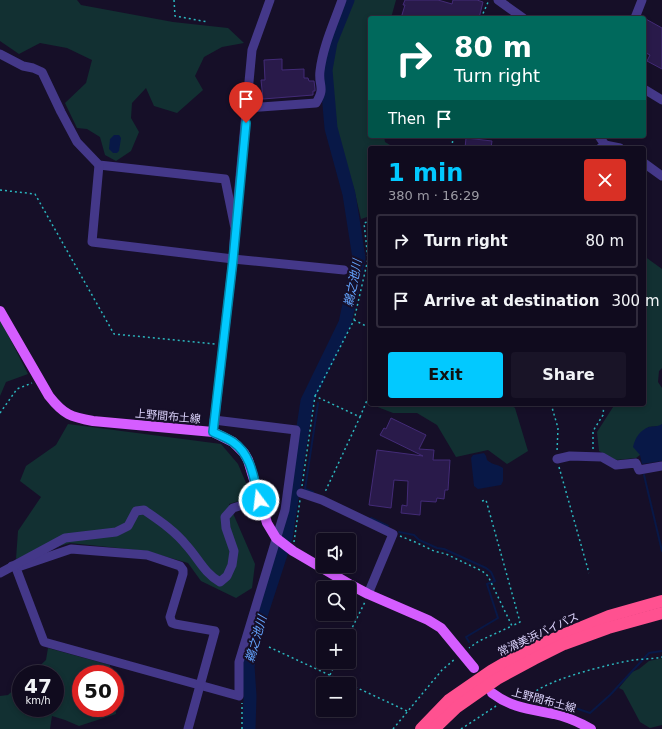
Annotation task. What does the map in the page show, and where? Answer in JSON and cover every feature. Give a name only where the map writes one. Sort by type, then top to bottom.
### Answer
[{"type":"highway","name":"常滑美浜バイパス","points":[[421,729],[450,700],[491,671],[527,650],[609,616],[662,601]]},
{"type":"highway","name":"常滑美浜バイパス","points":[[434,729],[457,707],[497,679],[534,659],[564,644],[608,628],[662,613]]},
{"type":"main road","name":"上野間布土線","points":[[0,311],[49,396],[58,408],[74,417],[94,421],[213,432],[233,442],[244,453],[248,460],[267,524],[276,538],[293,551],[368,594],[428,620],[441,628],[474,668]]},
{"type":"main road","name":"上野間布土線","points":[[492,693],[503,701],[523,708],[555,714],[577,721],[591,729]]},
{"type":"street","points":[[213,432],[233,260],[248,108],[252,50],[270,0]]},
{"type":"street","points":[[248,108],[316,103],[322,94],[319,72],[327,41],[342,0]]},
{"type":"street","points":[[498,0],[520,16]]},
{"type":"street","points":[[636,16],[642,0]]},
{"type":"street","points":[[0,54],[23,66],[42,72],[77,142],[99,165],[225,179],[235,228]]},
{"type":"street","points":[[646,90],[662,100]]},
{"type":"street","points":[[99,165],[92,242],[233,260],[344,270]]},
{"type":"street","points":[[646,165],[662,176]]},
{"type":"street","points":[[14,567],[44,642],[239,696],[240,662],[285,510],[296,430],[214,420]]},
{"type":"street","points":[[557,456],[602,457],[616,465],[636,463],[639,470],[662,466]]},
{"type":"street","points":[[301,493],[322,500],[394,534],[368,594]]},
{"type":"street","points":[[14,567],[64,538],[116,532],[128,526],[136,511],[144,510],[171,529],[187,546],[211,577],[220,582],[227,576],[232,565],[234,551],[226,528],[225,517],[233,508],[259,500]]},
{"type":"street","points":[[0,573],[14,567],[71,549],[147,555],[180,566],[184,572],[170,617],[171,621],[175,624],[214,631],[188,729]]},
{"type":"path","points":[[174,0],[175,16],[208,22]]},
{"type":"path","points":[[482,16],[488,0]]},
{"type":"path","points":[[0,190],[35,194],[114,334],[222,345]]},
{"type":"path","points":[[293,551],[315,396],[354,320],[368,260],[364,223],[368,222]]},
{"type":"path","points":[[354,320],[368,327]]},
{"type":"path","points":[[0,413],[17,389],[40,380]]},
{"type":"path","points":[[315,396],[360,417]]},
{"type":"path","points":[[322,500],[368,398]]},
{"type":"path","points":[[552,406],[558,428],[557,456],[589,573]]},
{"type":"path","points":[[593,449],[593,431],[603,415],[604,406]]},
{"type":"path","points":[[393,729],[442,670],[462,653],[479,641],[520,622],[486,500],[482,501]]},
{"type":"path","points":[[394,534],[434,551],[446,554],[485,573],[512,626]]},
{"type":"path","points":[[351,629],[368,594]]},
{"type":"path","points":[[269,647],[407,711]]},
{"type":"path","points":[[523,708],[527,697],[534,691],[564,678],[589,670],[633,660],[662,657]]},
{"type":"path","points":[[330,675],[333,669]]},
{"type":"path","points":[[239,696],[242,699],[242,729]]},
{"type":"path","points":[[461,729],[503,701]]},
{"type":"green space","points":[[0,0],[77,0],[81,5],[173,22],[228,28],[244,43],[222,47],[204,57],[195,76],[203,90],[177,113],[154,106],[146,88],[132,103],[131,118],[139,132],[131,151],[116,161],[105,155],[100,137],[87,129],[77,128],[65,103],[86,83],[92,60],[67,48],[40,43],[19,54],[0,41]]},
{"type":"green space","points":[[352,0],[396,0],[392,16],[368,16],[368,138],[384,138],[385,142],[392,146],[368,146],[368,217],[361,219],[354,189],[335,128],[329,69],[335,42]]},
{"type":"green space","points":[[646,257],[662,269],[662,368],[659,371],[658,382],[662,388],[662,424],[660,426],[648,427],[640,455],[636,458],[616,460],[599,451],[597,432],[614,406],[646,406]]},
{"type":"green space","points":[[0,319],[28,374],[6,382],[0,396]]},
{"type":"green space","points":[[375,406],[512,406],[515,408],[528,451],[507,464],[488,450],[456,457],[437,425],[417,413],[393,413]]},
{"type":"green space","points":[[68,424],[221,444],[238,464],[252,497],[229,504],[255,564],[252,588],[236,598],[201,581],[188,563],[146,551],[70,543],[16,559],[18,531],[41,497],[20,481],[26,466],[56,445]]},
{"type":"green space","points":[[48,648],[110,665],[72,665],[72,717],[107,717],[79,726],[55,717],[64,717],[64,665],[41,665],[46,660]]},
{"type":"green space","points":[[662,658],[662,725],[650,728],[640,722],[623,690],[619,688],[632,672],[639,669],[649,661]]},
{"type":"green space","points":[[12,691],[12,717],[52,717],[50,729],[0,729],[0,696],[8,695]]},
{"type":"water","points":[[114,135],[119,135],[121,138],[119,151],[117,153],[113,153],[109,149],[110,139]]},
{"type":"water","points":[[662,424],[662,461],[642,464],[640,455],[633,447],[635,440],[646,428],[659,426]]},
{"type":"water","points":[[484,453],[489,462],[503,468],[503,481],[501,485],[478,489],[474,486],[471,458],[473,455]]},
{"type":"building","points":[[405,0],[438,0],[452,4],[453,0],[477,0],[483,2],[480,16],[402,16],[405,5],[403,5]]},
{"type":"building","points":[[646,19],[662,28],[662,69],[647,61],[650,55],[646,53]]},
{"type":"building","points":[[282,59],[282,70],[304,69],[304,78],[308,78],[309,81],[314,81],[315,91],[313,91],[313,95],[263,99],[261,80],[265,80],[264,60]]},
{"type":"building","points":[[466,138],[492,141],[491,146],[465,146]]},
{"type":"building","points":[[391,418],[426,435],[419,449],[434,450],[433,460],[450,460],[448,490],[445,490],[444,499],[437,498],[436,502],[421,501],[420,515],[401,513],[402,505],[407,506],[408,481],[394,480],[391,508],[369,505],[377,450],[423,456],[380,435],[384,428],[386,429]]},
{"type":"waterway","name":"鵜之池川","points":[[286,538],[307,401],[345,323],[359,258],[349,194],[331,128],[326,70],[331,42],[348,0]]},
{"type":"waterway","points":[[313,492],[305,489],[318,403]]},
{"type":"waterway","points":[[644,475],[662,551]]},
{"type":"waterway","points":[[371,518],[388,526]]},
{"type":"waterway","points":[[399,532],[414,535],[419,540],[437,548],[444,549],[486,568],[491,572],[495,581],[487,584],[498,618],[466,637],[469,642]]},
{"type":"waterway","name":"鵜之池川","points":[[249,729],[250,696],[248,666],[256,631],[282,551]]},
{"type":"waterway","points":[[535,698],[537,701],[569,706],[590,713],[610,695],[649,653],[662,651]]},
{"type":"route","points":[[246,123],[233,260],[213,432],[233,442],[244,453],[248,460],[259,500]]}]
